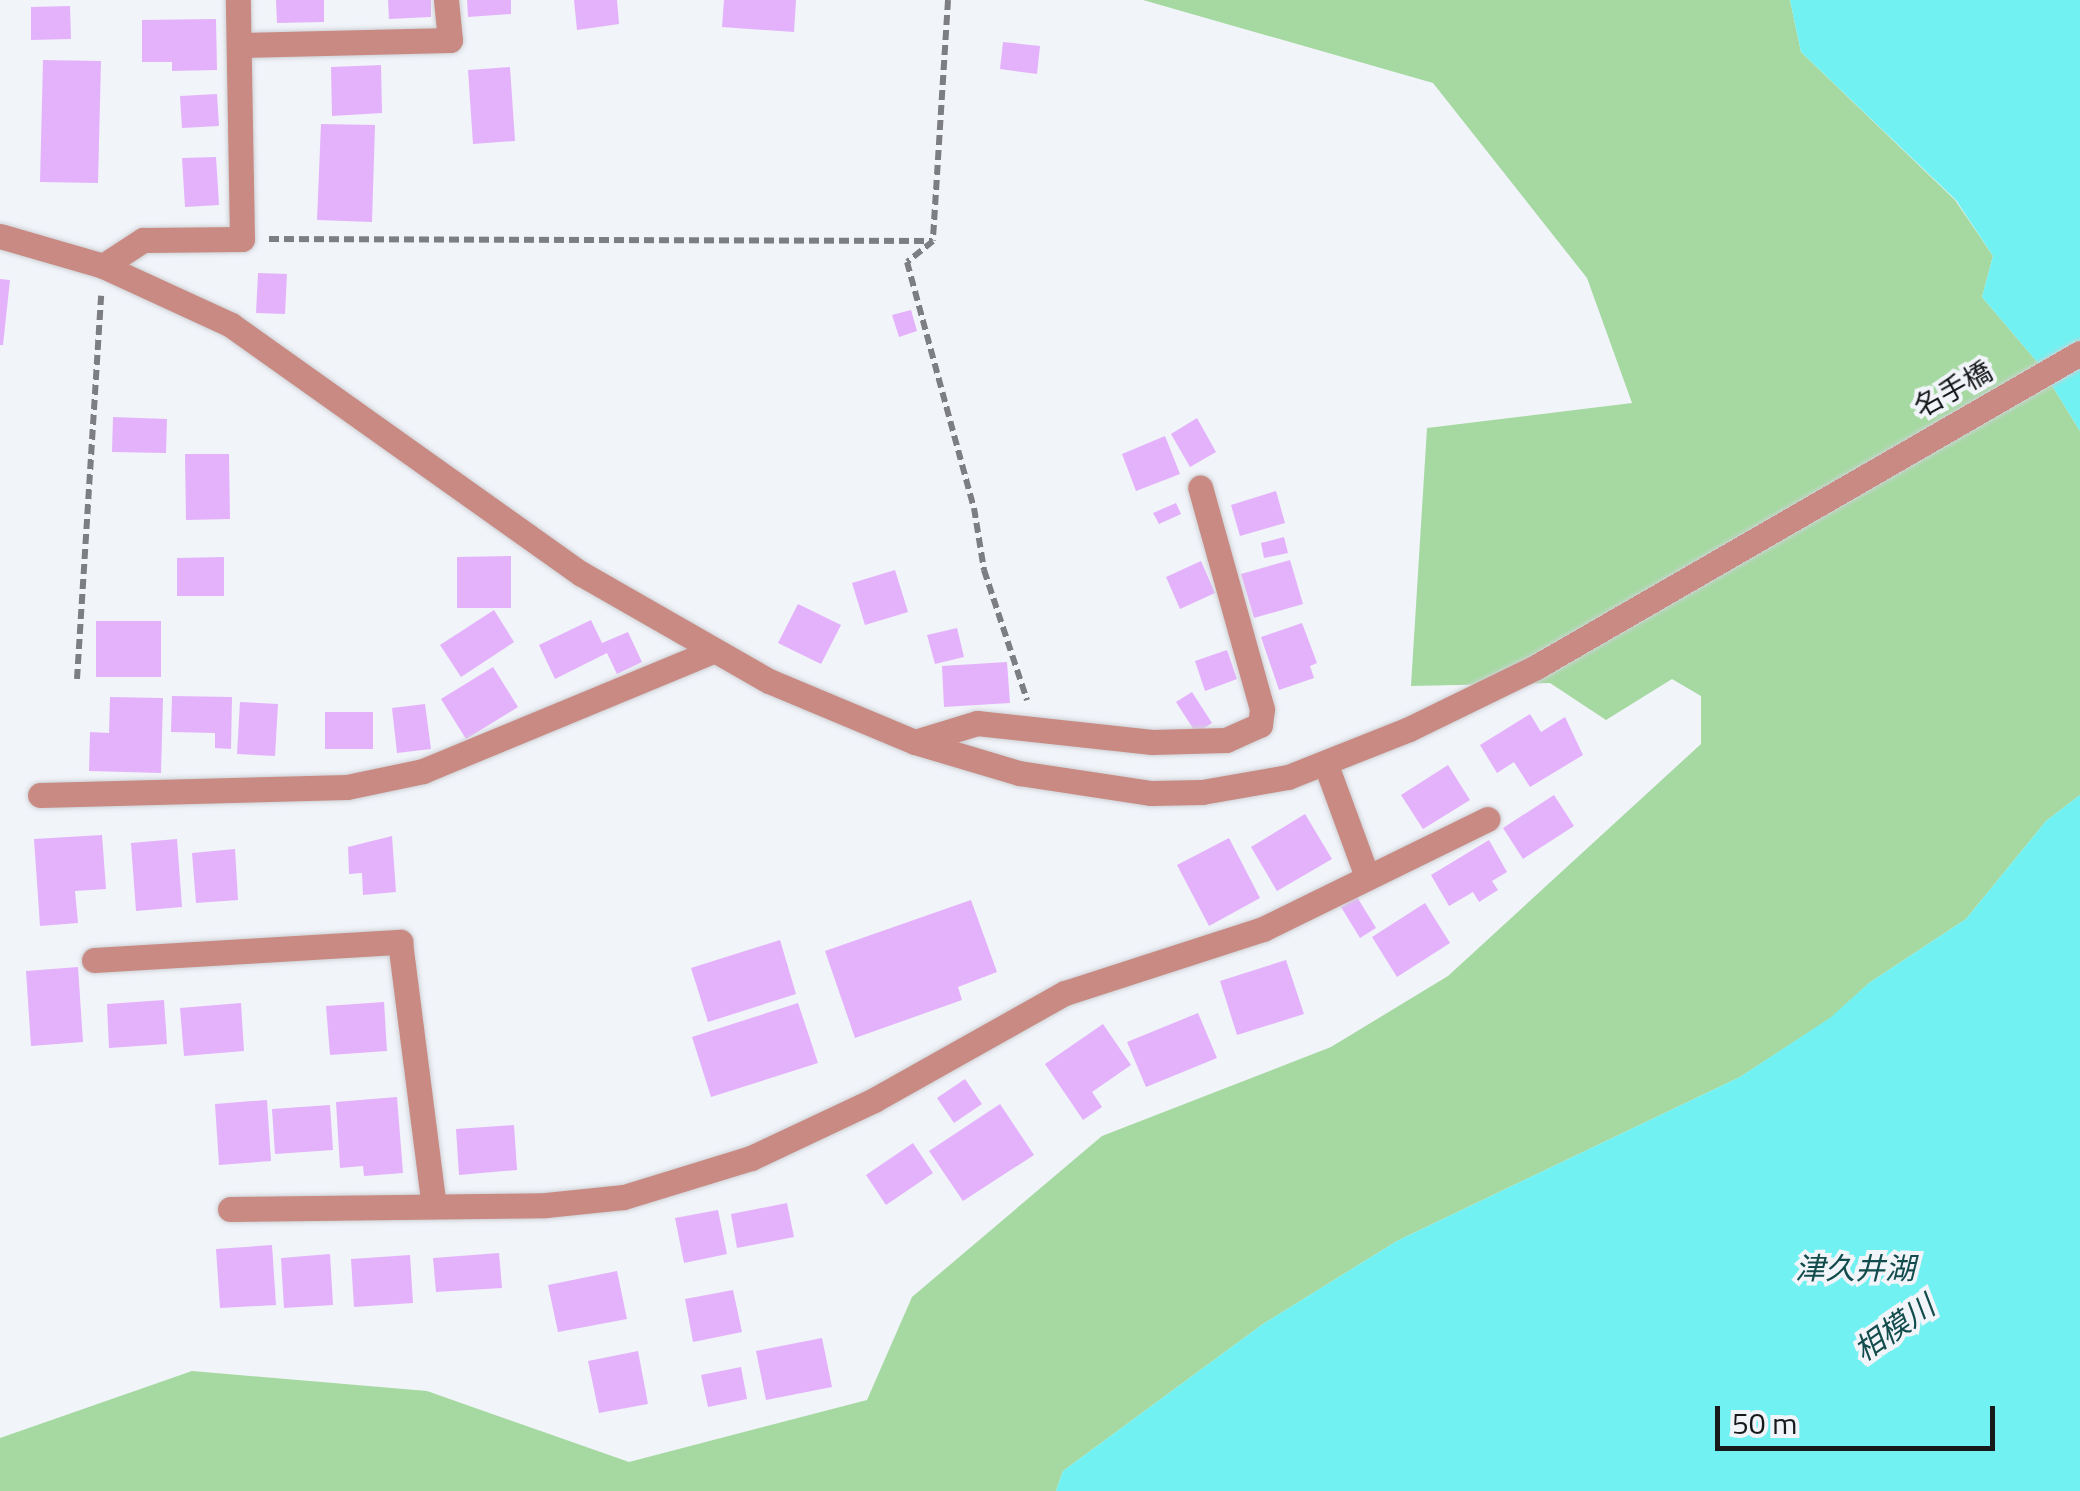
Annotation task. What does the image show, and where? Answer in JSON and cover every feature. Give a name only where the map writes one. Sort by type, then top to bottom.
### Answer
[{"type":"street","points":[[103,266],[143,240],[242,238],[238,0]]},
{"type":"street","points":[[241,45],[450,40],[446,0]]},
{"type":"street","name":"名手橋","points":[[0,236],[103,266],[231,325],[582,574],[712,650],[914,742],[1059,784],[1136,792],[1235,788],[1326,765],[1536,668],[1854,478],[2080,353]]},
{"type":"street","points":[[914,742],[978,723],[1032,731],[1208,740],[1247,734],[1260,725],[1262,708],[1200,486]]},
{"type":"street","points":[[40,796],[347,788],[423,771],[712,650]]},
{"type":"street","points":[[1326,765],[1366,874]]},
{"type":"street","points":[[230,1209],[434,1206],[624,1197],[751,1158],[874,1100],[1065,994],[1264,930],[1366,874],[1488,819]]},
{"type":"street","points":[[94,960],[400,942],[434,1206]]},
{"type":"path","points":[[948,0],[933,240],[907,262],[1032,731]]},
{"type":"path","points":[[242,238],[933,240]]},
{"type":"path","points":[[77,679],[103,266]]},
{"type":"green space","points":[[1143,0],[1790,0],[1801,52],[1955,200],[1993,256],[1982,297],[2038,363],[2080,431],[2080,795],[2046,821],[1966,919],[1869,983],[1831,1018],[1740,1077],[1397,1241],[1263,1324],[1063,1471],[1056,1491],[0,1491],[0,1438],[192,1371],[427,1391],[629,1462],[867,1400],[912,1297],[1102,1136],[1331,1047],[1448,976],[1701,744],[1701,696],[1672,679],[1606,720],[1550,683],[1411,686],[1427,428],[1632,403],[1587,278],[1433,83]]},
{"type":"water","points":[[1790,0],[2080,0],[2080,431],[2038,363],[1982,297],[1993,256],[1956,200],[1801,52]]},
{"type":"water","name":"津久井湖","points":[[2080,795],[2080,1491],[1056,1491],[1063,1471],[1263,1324],[1397,1241],[1740,1077],[1830,1018],[1869,983],[1966,919],[2046,821]]},
{"type":"building","points":[[276,0],[324,0],[324,22],[277,23]]},
{"type":"building","points":[[388,0],[431,0],[431,17],[389,19]]},
{"type":"building","points":[[467,0],[511,0],[511,14],[468,17]]},
{"type":"building","points":[[574,0],[617,0],[619,24],[577,30]]},
{"type":"building","points":[[724,0],[796,0],[794,32],[722,27]]},
{"type":"building","points":[[70,6],[71,39],[31,40],[31,7]]},
{"type":"building","points":[[216,19],[217,70],[172,71],[172,62],[142,62],[142,20]]},
{"type":"building","points":[[1003,42],[1040,46],[1037,74],[1000,69]]},
{"type":"building","points":[[43,60],[101,61],[98,183],[40,182]]},
{"type":"building","points":[[381,65],[382,113],[332,116],[331,67]]},
{"type":"building","points":[[510,67],[515,141],[473,144],[468,70]]},
{"type":"building","points":[[217,94],[219,126],[182,128],[180,96]]},
{"type":"building","points":[[321,124],[375,125],[372,222],[317,220]]},
{"type":"building","points":[[216,157],[219,205],[185,207],[182,158]]},
{"type":"building","points":[[258,273],[287,274],[285,314],[256,313]]},
{"type":"building","points":[[0,279],[10,280],[3,345],[0,345]]},
{"type":"building","points":[[911,310],[917,331],[899,337],[892,315]]},
{"type":"building","points":[[113,417],[167,419],[166,453],[112,452]]},
{"type":"building","points":[[1197,418],[1216,452],[1190,467],[1171,434]]},
{"type":"building","points":[[1165,436],[1180,474],[1136,491],[1122,454]]},
{"type":"building","points":[[185,454],[229,454],[230,519],[186,520]]},
{"type":"building","points":[[1276,491],[1285,523],[1240,536],[1231,505]]},
{"type":"building","points":[[1176,503],[1181,514],[1159,524],[1153,513]]},
{"type":"building","points":[[1284,537],[1288,553],[1264,558],[1261,543]]},
{"type":"building","points":[[511,556],[511,608],[457,608],[457,557]]},
{"type":"building","points":[[224,557],[224,596],[177,596],[177,558]]},
{"type":"building","points":[[1290,560],[1303,604],[1254,618],[1241,574]]},
{"type":"building","points":[[1201,561],[1215,593],[1180,609],[1166,577]]},
{"type":"building","points":[[895,570],[908,612],[865,625],[852,583]]},
{"type":"building","points":[[798,604],[841,625],[821,664],[778,643]]},
{"type":"building","points":[[494,610],[514,642],[461,677],[440,645]]},
{"type":"building","points":[[591,620],[602,643],[628,632],[642,662],[617,674],[607,653],[555,679],[539,645]]},
{"type":"building","points":[[96,621],[161,621],[161,677],[96,677]]},
{"type":"building","points":[[1302,623],[1317,663],[1310,666],[1314,678],[1279,690],[1261,637]]},
{"type":"building","points":[[957,628],[964,657],[935,664],[927,635]]},
{"type":"building","points":[[1227,650],[1237,679],[1205,691],[1195,661]]},
{"type":"building","points":[[1007,662],[1010,703],[944,707],[942,666]]},
{"type":"building","points":[[493,667],[518,707],[466,739],[441,699]]},
{"type":"building","points":[[1192,692],[1212,723],[1196,733],[1176,702]]},
{"type":"building","points":[[172,696],[232,697],[231,749],[215,748],[215,733],[171,732]]},
{"type":"building","points":[[110,697],[163,698],[161,773],[89,771],[90,732],[109,733]]},
{"type":"building","points":[[240,702],[278,704],[275,756],[237,754]]},
{"type":"building","points":[[425,704],[431,749],[397,753],[392,708]]},
{"type":"building","points":[[325,712],[373,712],[373,749],[325,749]]},
{"type":"building","points":[[1530,714],[1541,732],[1565,717],[1583,755],[1530,787],[1514,762],[1497,773],[1480,745]]},
{"type":"building","points":[[1448,765],[1470,800],[1423,829],[1401,795]]},
{"type":"building","points":[[1554,795],[1574,826],[1523,859],[1503,828]]},
{"type":"building","points":[[1305,814],[1332,859],[1277,891],[1251,847]]},
{"type":"building","points":[[102,835],[106,889],[75,891],[78,923],[40,926],[34,839]]},
{"type":"building","points":[[392,836],[396,892],[363,895],[362,873],[349,874],[348,847]]},
{"type":"building","points":[[1229,838],[1260,898],[1209,926],[1177,865]]},
{"type":"building","points":[[177,839],[182,907],[136,911],[131,843]]},
{"type":"building","points":[[1489,840],[1507,872],[1492,881],[1498,890],[1479,902],[1473,892],[1449,906],[1431,875]]},
{"type":"building","points":[[235,849],[238,900],[196,903],[192,853]]},
{"type":"building","points":[[1357,897],[1376,928],[1360,938],[1341,907]]},
{"type":"building","points":[[971,900],[997,972],[958,987],[962,1000],[855,1038],[825,951]]},
{"type":"building","points":[[1425,903],[1450,943],[1397,977],[1372,937]]},
{"type":"building","points":[[780,940],[796,994],[708,1022],[691,968]]},
{"type":"building","points":[[1286,960],[1304,1014],[1237,1035],[1220,981]]},
{"type":"building","points":[[78,967],[83,1042],[31,1046],[26,971]]},
{"type":"building","points":[[164,1000],[167,1044],[109,1048],[107,1004]]},
{"type":"building","points":[[384,1002],[387,1051],[330,1055],[326,1006]]},
{"type":"building","points":[[241,1003],[244,1051],[184,1056],[180,1008]]},
{"type":"building","points":[[798,1003],[818,1063],[711,1097],[692,1037]]},
{"type":"building","points":[[1198,1013],[1217,1058],[1146,1087],[1127,1042]]},
{"type":"building","points":[[1103,1024],[1131,1065],[1092,1092],[1102,1107],[1083,1120],[1045,1064]]},
{"type":"building","points":[[965,1079],[982,1104],[954,1123],[937,1098]]},
{"type":"building","points":[[397,1097],[403,1173],[364,1176],[363,1166],[340,1168],[336,1102]]},
{"type":"building","points":[[267,1100],[271,1161],[219,1165],[215,1104]]},
{"type":"building","points":[[1000,1104],[1034,1155],[963,1201],[929,1151]]},
{"type":"building","points":[[330,1105],[333,1150],[275,1154],[272,1109]]},
{"type":"building","points":[[514,1125],[517,1170],[459,1175],[456,1129]]},
{"type":"building","points":[[913,1143],[933,1173],[886,1205],[866,1175]]},
{"type":"building","points":[[787,1203],[794,1237],[737,1248],[731,1214]]},
{"type":"building","points":[[718,1210],[727,1254],[684,1263],[675,1218]]},
{"type":"building","points":[[272,1245],[276,1305],[220,1308],[216,1249]]},
{"type":"building","points":[[499,1253],[502,1288],[436,1292],[433,1258]]},
{"type":"building","points":[[330,1254],[333,1305],[284,1308],[281,1258]]},
{"type":"building","points":[[410,1255],[413,1303],[354,1307],[351,1259]]},
{"type":"building","points":[[617,1271],[627,1319],[558,1332],[548,1285]]},
{"type":"building","points":[[733,1290],[742,1332],[693,1342],[685,1299]]},
{"type":"building","points":[[822,1338],[832,1387],[766,1400],[756,1351]]},
{"type":"building","points":[[638,1351],[648,1404],[599,1413],[588,1361]]},
{"type":"building","points":[[741,1367],[747,1399],[708,1407],[701,1375]]},
{"type":"water label","name":"相模川","points":[[1894,1328]]}]
